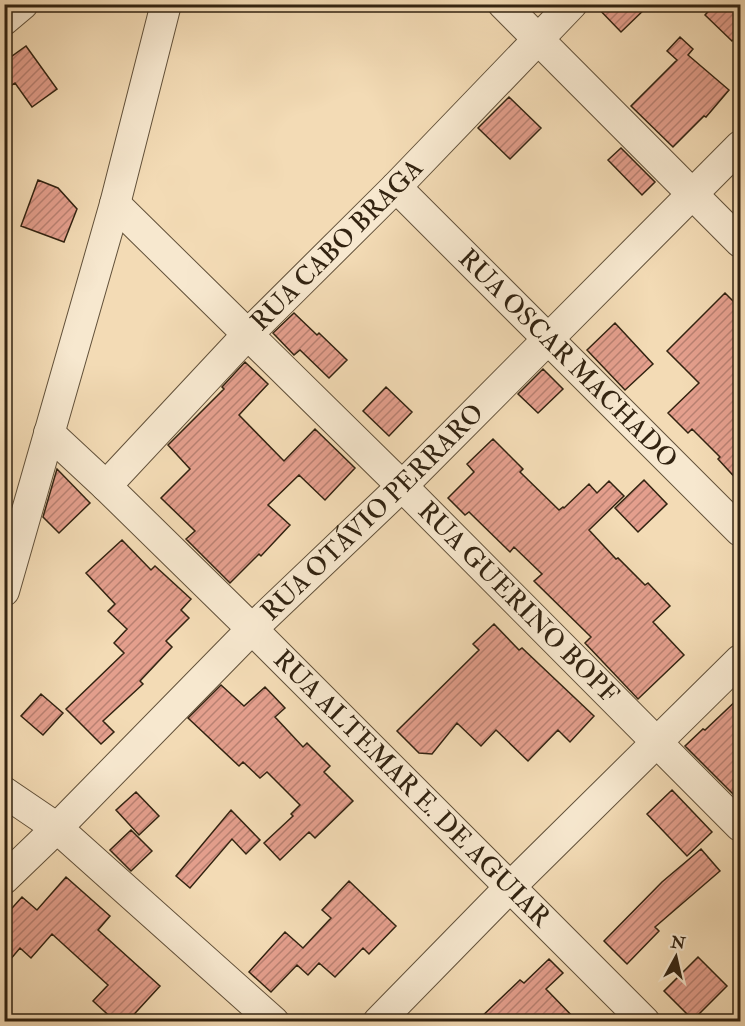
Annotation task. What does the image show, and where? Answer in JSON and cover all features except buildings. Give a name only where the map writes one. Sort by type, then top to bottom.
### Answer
[{"type":"street","points":[[4,20],[23,4]]},
{"type":"street","points":[[4,591],[115,204],[166,4]]},
{"type":"street","points":[[503,4],[741,242]]},
{"type":"street","name":"RUA CABO BRAGA","points":[[106,486],[248,334],[396,187],[572,4]]},
{"type":"street","name":"RUA OTÁVIO PERRARO","points":[[4,879],[252,629],[402,486],[741,146]]},
{"type":"street","name":"RUA OSCAR MACHADO","points":[[396,187],[741,531]]},
{"type":"street","name":"RUA GUERINO BOPF","points":[[115,204],[402,486],[741,826]]},
{"type":"street","name":"RUA ALTEMAR E. DE AGUIAR","points":[[49,433],[252,629],[645,1022]]},
{"type":"street","points":[[378,1022],[510,886],[741,660]]},
{"type":"street","points":[[4,792],[57,828],[274,1022]]}]
